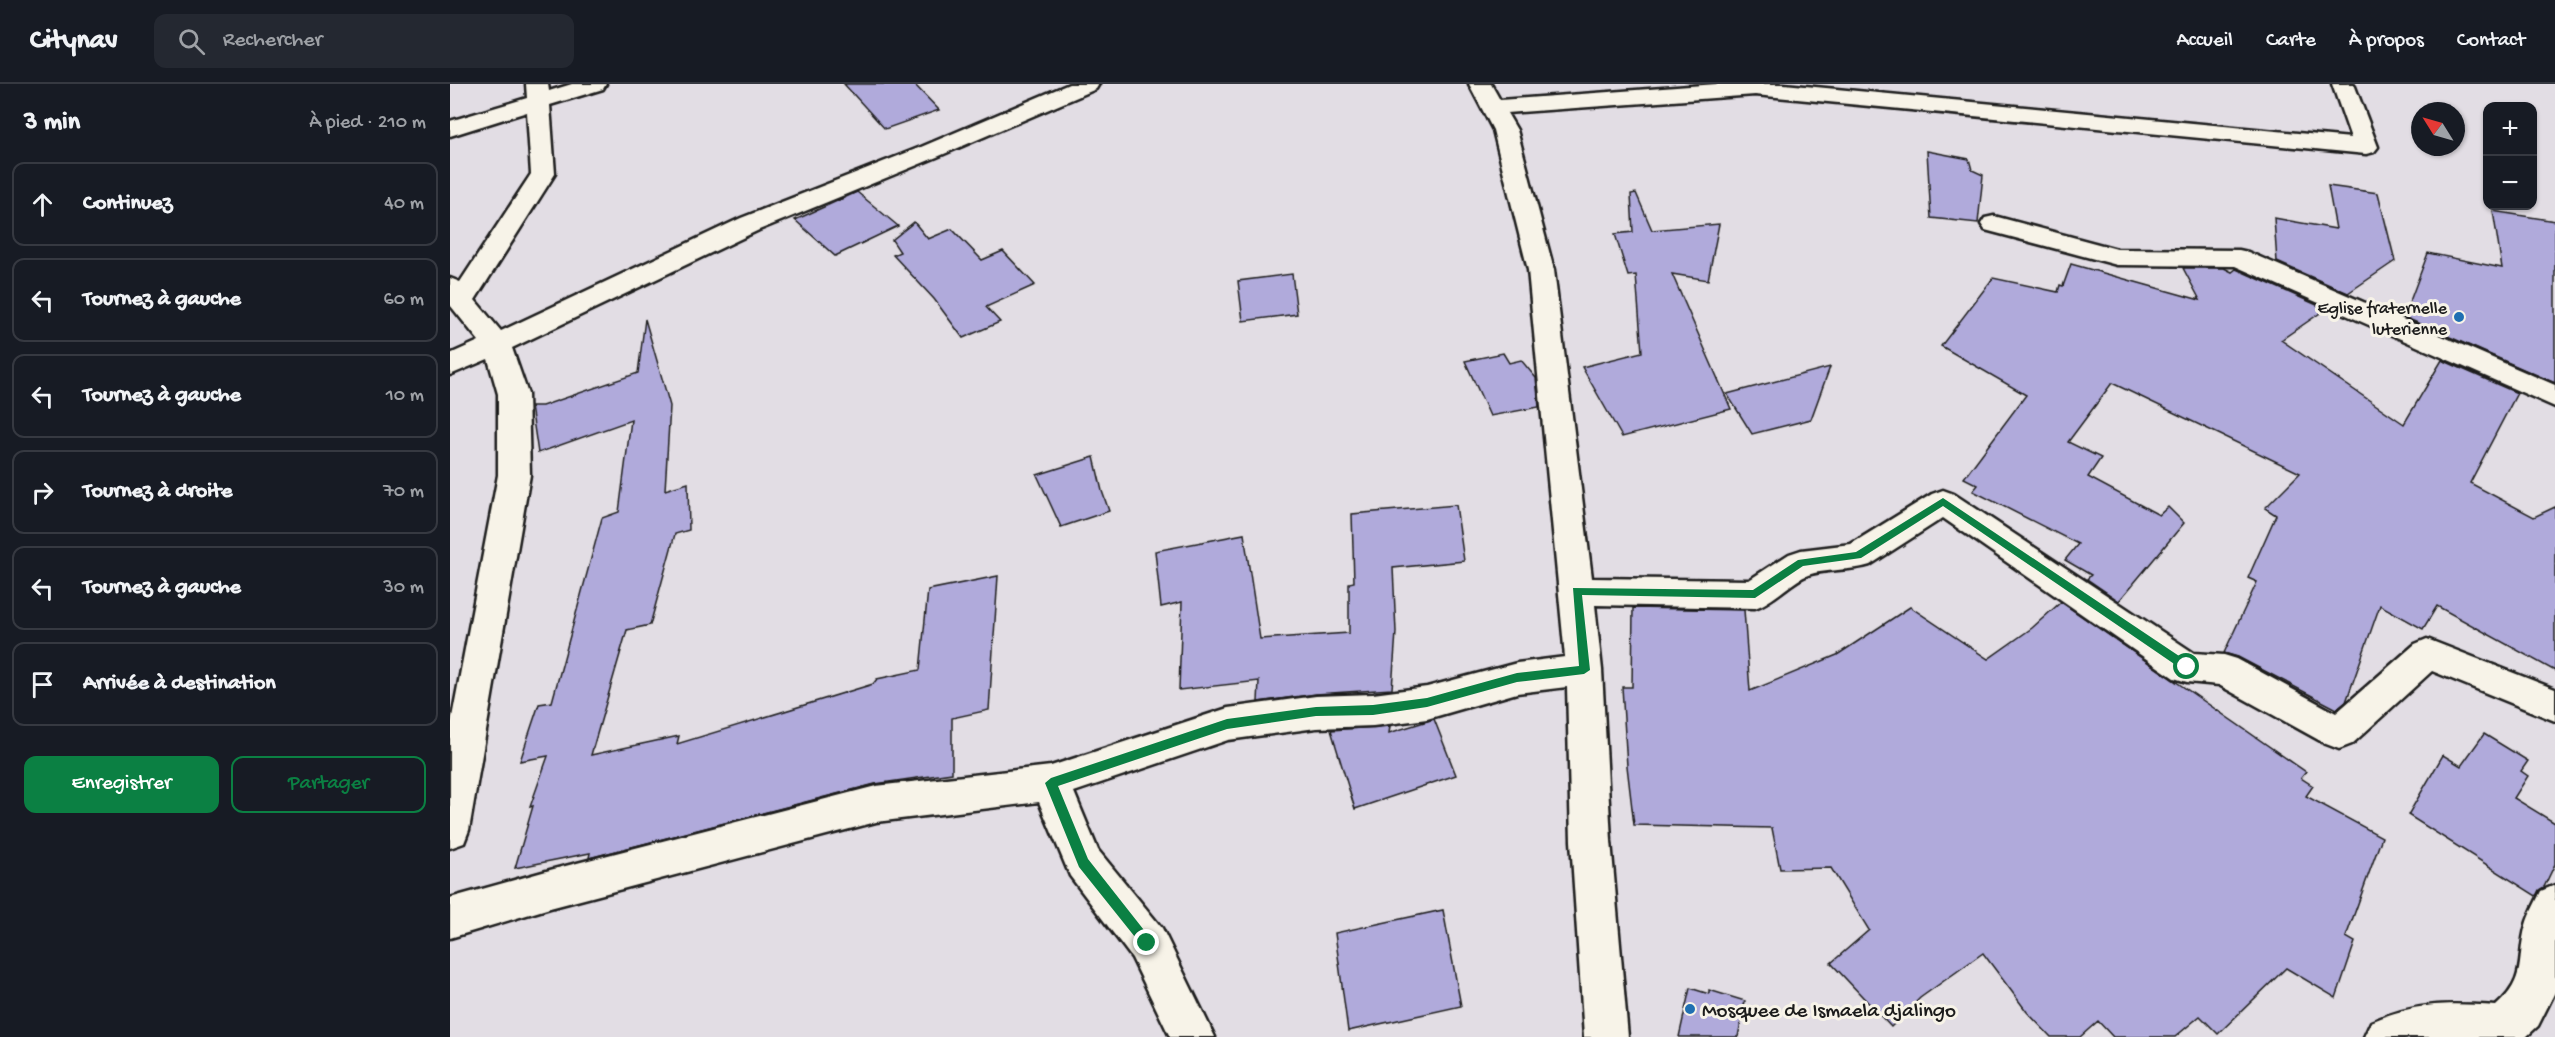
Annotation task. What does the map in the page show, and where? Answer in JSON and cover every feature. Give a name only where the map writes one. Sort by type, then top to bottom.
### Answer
[{"type":"street","points":[[450,129],[537,93],[595,84]]},
{"type":"street","points":[[1606,1037],[1591,841],[1584,670],[1541,270],[1505,130],[1486,96],[1755,88],[2366,147],[2343,84]]},
{"type":"street","points":[[450,365],[750,224],[929,152],[1079,85]]},
{"type":"street","points":[[450,830],[514,476],[513,394],[497,344],[455,294],[543,174],[537,93]]},
{"type":"street","points":[[1994,224],[2117,257],[2239,258],[2555,396]]},
{"type":"street","points":[[1577,591],[1755,594],[1801,562],[1858,556],[1943,501],[2187,667],[2224,670],[2339,733],[2427,654],[2555,705]]},
{"type":"street","points":[[450,918],[550,889],[876,804],[1051,783],[1227,724],[1316,711],[1373,710],[1427,702],[1517,678],[1584,670]]},
{"type":"street","points":[[1051,783],[1084,863],[1147,943],[1193,1037]]},
{"type":"street","points":[[2386,1037],[2400,1030],[2436,1025],[2504,1028],[2523,1011],[2541,975],[2546,926],[2555,905]]},
{"type":"building","points":[[844,84],[914,84],[939,110],[885,129]]},
{"type":"building","points":[[1927,151],[1969,159],[1972,170],[1983,175],[1978,223],[1931,218]]},
{"type":"building","points":[[2328,186],[2378,193],[2395,261],[2348,293],[2277,262],[2274,218],[2336,229]]},
{"type":"building","points":[[857,192],[898,226],[835,256],[795,220]]},
{"type":"building","points":[[1636,193],[1652,230],[1719,224],[1708,280],[1672,274],[1731,409],[1622,437],[1582,367],[1642,352],[1636,275],[1628,276],[1615,234],[1633,232],[1631,194]]},
{"type":"building","points":[[2493,211],[2555,221],[2555,383],[2404,317],[2428,253],[2502,268]]},
{"type":"building","points":[[914,222],[928,239],[952,229],[982,260],[1003,251],[1035,285],[986,307],[1000,322],[963,338],[934,299],[893,255],[900,252],[892,240]]},
{"type":"building","points":[[2071,264],[2200,300],[2183,268],[2224,268],[2232,272],[2236,269],[2326,309],[2281,340],[2404,424],[2442,360],[2517,393],[2470,483],[2534,517],[2555,507],[2555,671],[2437,606],[2423,629],[2380,605],[2346,702],[2337,709],[2238,657],[2224,653],[2257,582],[2248,578],[2276,515],[2265,508],[2300,473],[2112,383],[2068,442],[2101,458],[2088,477],[2159,515],[2168,507],[2184,523],[2119,601],[2087,579],[2091,575],[2065,560],[2078,544],[1973,491],[1978,485],[1964,478],[2026,395],[1941,346],[1993,278],[2058,292],[2060,285],[2063,286]]},
{"type":"building","points":[[1292,274],[1297,314],[1243,321],[1238,281]]},
{"type":"building","points":[[645,319],[670,406],[665,490],[688,483],[689,530],[675,534],[650,625],[627,630],[591,755],[679,736],[677,744],[873,684],[877,679],[920,670],[928,590],[998,576],[989,710],[952,718],[952,773],[875,784],[589,858],[590,853],[515,868],[533,806],[530,807],[548,756],[520,761],[539,704],[552,702],[602,518],[619,512],[631,420],[538,453],[531,406],[542,406],[638,373]]},
{"type":"building","points":[[1503,353],[1509,363],[1521,360],[1536,378],[1539,407],[1490,416],[1465,361]]},
{"type":"building","points":[[1830,367],[1811,419],[1752,434],[1727,394]]},
{"type":"building","points":[[1094,457],[1109,511],[1061,527],[1037,475]]},
{"type":"building","points":[[1456,505],[1464,561],[1393,568],[1396,632],[1392,689],[1316,694],[1258,702],[1259,681],[1179,690],[1182,602],[1161,607],[1155,551],[1244,534],[1260,639],[1349,633],[1349,583],[1354,582],[1352,514]]},
{"type":"building","points":[[2061,602],[2306,772],[2301,778],[2313,786],[2306,796],[2382,837],[2346,937],[2355,942],[2336,998],[2286,968],[2218,1034],[2200,1016],[2175,1037],[2113,1037],[2098,1021],[2080,1037],[2051,1037],[2027,1012],[1983,953],[1920,998],[1891,1027],[1831,963],[1869,930],[1831,868],[1780,869],[1772,828],[1634,825],[1627,766],[1622,687],[1632,687],[1633,608],[1744,610],[1750,691],[1837,655],[1910,607],[1988,659],[2032,628]]},
{"type":"building","points":[[1434,719],[1456,775],[1355,809],[1331,730],[1390,726],[1389,733]]},
{"type":"building","points":[[2484,734],[2528,761],[2521,771],[2528,776],[2514,798],[2555,823],[2555,864],[2544,887],[2536,896],[2408,815],[2443,755],[2461,766]]},
{"type":"building","points":[[1443,910],[1461,1006],[1348,1031],[1335,933]]},
{"type":"building","points":[[1690,988],[1709,994],[1709,990],[1745,1001],[1738,1037],[1679,1037]]},
{"type":"place","name":"Eglise fraternelle luterienne","points":[[2459,317]]},
{"type":"place","name":"Mosquee de Ismaela djalingo","points":[[1690,1009]]},
{"type":"route","points":[[1147,943],[1084,863],[1051,783],[1227,724],[1316,711],[1373,710],[1427,702],[1517,678],[1584,670],[1577,591],[1755,594],[1801,562],[1858,556],[1943,501],[2187,667]]}]
